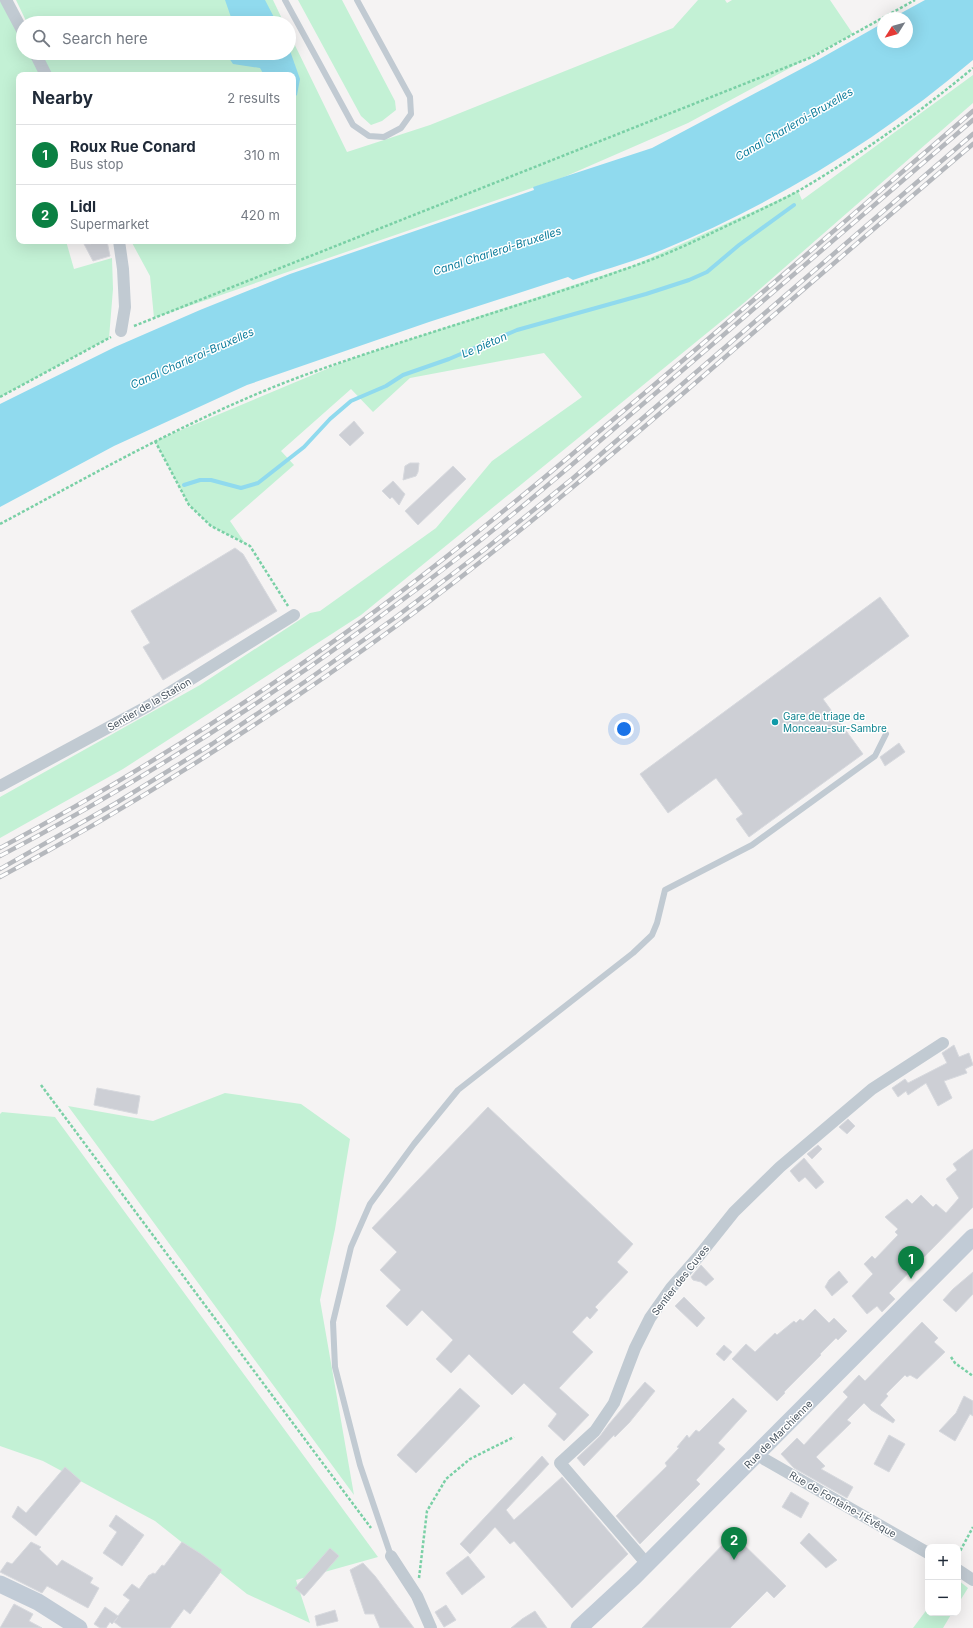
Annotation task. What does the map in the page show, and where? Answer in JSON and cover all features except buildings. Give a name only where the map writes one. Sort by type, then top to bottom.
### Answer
[{"type":"main road","name":"Rue de Marchienne","points":[[579,1628],[647,1564],[758,1454],[973,1237]]},
{"type":"main road","points":[[0,1584],[38,1602],[79,1628]]},
{"type":"street","points":[[6,0],[16,19]]},
{"type":"street","points":[[38,60],[44,72]]},
{"type":"street","points":[[119,244],[123,269],[125,307],[121,331]]},
{"type":"street","name":"Sentier de la Station","points":[[0,786],[148,706],[294,616]]},
{"type":"street","name":"Sentier des Cuves","points":[[647,1564],[560,1463],[595,1431],[614,1403],[635,1348],[650,1318],[671,1288],[734,1212],[786,1162],[872,1089],[943,1043]]},
{"type":"street","name":"Rue de Fontaine-l'Évêque","points":[[758,1454],[764,1459],[925,1551]]},
{"type":"street","points":[[391,1556],[417,1596],[431,1628]]},
{"type":"street","points":[[961,1572],[973,1580]]},
{"type":"lane","points":[[285,0],[294,16]]},
{"type":"lane","points":[[296,20],[353,125],[369,136],[384,137],[401,128],[411,114],[410,97],[357,0]]},
{"type":"lane","points":[[391,1556],[360,1465],[335,1367],[333,1322],[351,1247],[370,1204],[414,1144],[458,1090],[633,953],[652,935],[657,923],[665,890],[752,845],[875,756],[886,734]]},
{"type":"path","points":[[0,397],[121,331],[812,57],[915,0]]},
{"type":"path","points":[[0,524],[191,422],[300,377],[414,337],[551,294],[649,260],[704,237],[798,191],[857,154],[943,92],[973,68]]},
{"type":"path","points":[[155,441],[189,505],[211,526],[250,546],[294,616]]},
{"type":"path","points":[[41,1086],[372,1531]]},
{"type":"path","points":[[951,1357],[955,1363],[973,1376]]},
{"type":"path","points":[[417,1596],[427,1511],[446,1478],[470,1459],[514,1437]]},
{"type":"path","points":[[961,1549],[973,1527]]},
{"type":"green space","points":[[0,0],[6,0],[16,19],[16,60],[38,60],[44,72],[16,72],[16,244],[67,244],[74,269],[112,258],[113,289],[109,338],[0,397]]},
{"type":"green space","points":[[16,0],[273,0],[281,16],[24,16]]},
{"type":"green space","points":[[298,0],[342,0],[395,101],[396,110],[382,121],[371,125],[361,116]]},
{"type":"green space","points":[[698,0],[725,0],[727,3],[732,0],[830,0],[853,34],[688,123],[564,177],[154,318],[150,276],[133,244],[296,244],[296,72],[50,72],[44,60],[296,60],[296,47],[347,152],[430,125],[673,28]]},
{"type":"green space","points":[[973,75],[973,103],[745,302],[361,615],[123,769],[0,838],[0,797],[200,685],[310,613],[320,611],[436,528],[492,461],[582,397],[544,353],[410,378],[373,412],[351,389],[281,451],[294,465],[230,521],[245,543],[211,526],[189,505],[155,441],[353,358],[637,264],[798,191],[802,200]]},
{"type":"green space","points":[[225,1093],[301,1104],[350,1139],[335,1229],[320,1300],[354,1495],[68,1106],[153,1121]]},
{"type":"green space","points":[[2,1112],[55,1117],[378,1557],[296,1580],[310,1623],[247,1594],[155,1521],[43,1461],[0,1446],[0,1114]]},
{"type":"green space","points":[[961,1582],[968,1588],[961,1599]]},
{"type":"green space","points":[[925,1612],[925,1616],[950,1616],[943,1628],[913,1628]]},
{"type":"water","points":[[225,0],[265,0],[273,16],[231,16]]},
{"type":"water","name":"Canal Charleroi-Bruxelles","points":[[925,0],[973,0],[973,60],[938,89],[864,142],[825,167],[745,212],[704,232],[640,258],[573,280],[568,277],[429,322],[247,385],[114,446],[0,507],[0,404],[115,347],[200,310],[290,274],[534,190],[533,187],[652,148],[816,61],[877,26],[877,48],[913,48],[913,12],[903,12]]},
{"type":"water","points":[[230,60],[293,60],[300,79],[297,95],[296,96],[296,72],[262,72],[260,68],[233,64]]},
{"type":"waterway","name":"Le piéton","points":[[184,485],[200,480],[211,480],[241,488],[258,483],[304,447],[330,419],[351,401],[386,386],[403,375],[449,359],[517,330],[646,294],[689,280],[707,272],[739,245],[794,205]]},
{"type":"railway","points":[[0,848],[112,785],[222,717],[338,639],[423,575],[506,509],[587,441],[973,111]]},
{"type":"railway","points":[[0,856],[63,822],[124,786],[246,710],[363,629],[421,586],[477,543],[550,483],[973,120]]},
{"type":"railway","points":[[0,869],[116,803],[212,744],[306,681],[396,617],[484,550],[572,479],[973,134]]},
{"type":"railway","points":[[0,877],[52,849],[204,758],[351,659],[442,592],[609,457],[973,144]]},
{"type":"place","name":"Gare de triage de Monceau-sur-Sambre","points":[[775,722]]},
{"type":"place","name":"Roux Rue Conard","points":[[911,1279]]},
{"type":"place","name":"Lidl","points":[[734,1560]]}]
